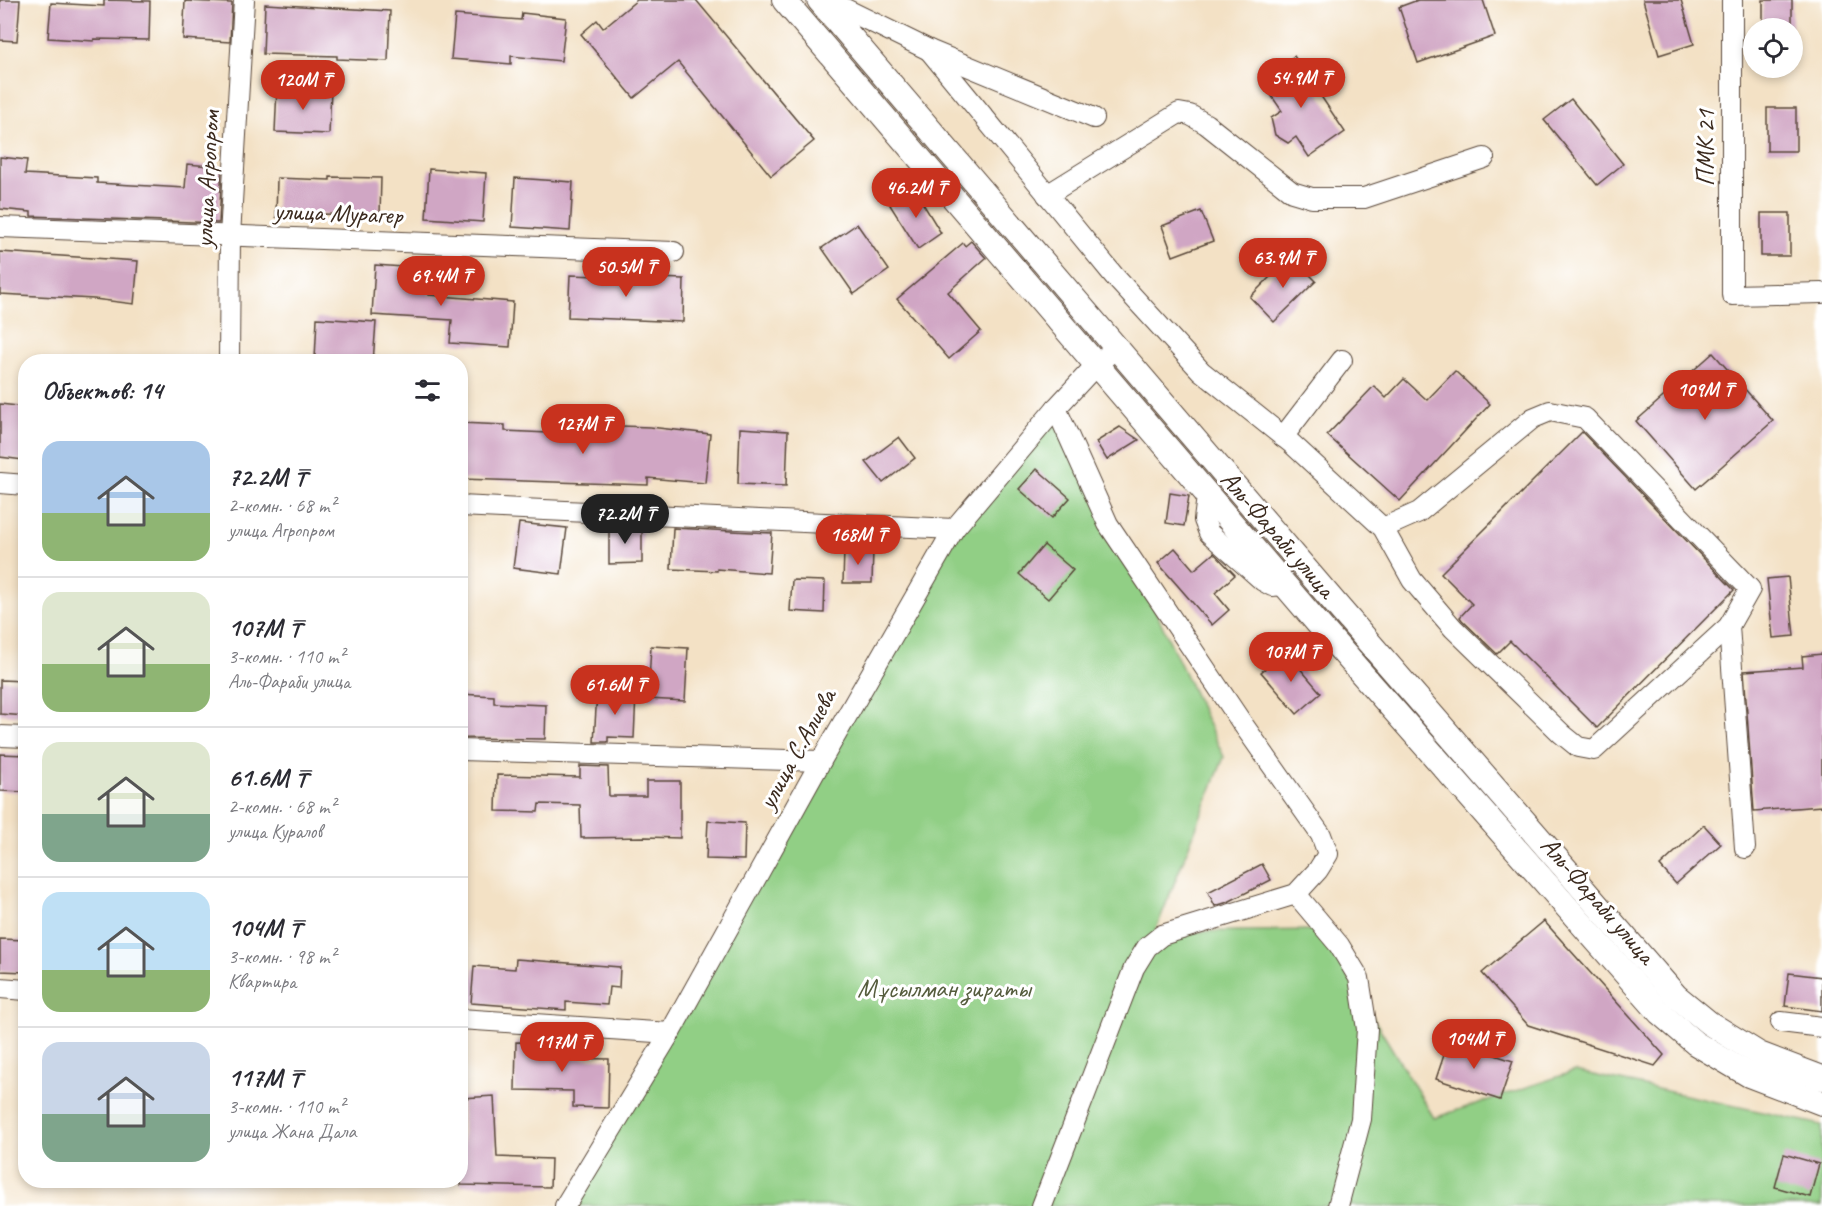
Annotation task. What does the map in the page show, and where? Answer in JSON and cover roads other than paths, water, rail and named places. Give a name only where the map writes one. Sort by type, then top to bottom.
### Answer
[{"type":"main road","name":"Аль-Фараби улица","points":[[784,0],[1207,496],[1660,1013],[1695,1043],[1749,1075],[1822,1103]]},
{"type":"main road","name":"Аль-Фараби улица","points":[[819,0],[1116,348],[1676,996],[1709,1023],[1760,1054],[1822,1078]]},
{"type":"street","name":"улица Агропром","points":[[229,354],[230,236],[244,0]]},
{"type":"street","points":[[827,0],[928,50],[1094,118]]},
{"type":"street","name":"ПМК 21","points":[[1732,0],[1732,295],[1822,293]]},
{"type":"street","points":[[928,50],[1115,277],[1201,371],[1283,436],[1383,528],[1412,580],[1454,628],[1578,747],[1594,750],[1729,626],[1750,590],[1585,418],[1550,411],[1533,418],[1419,512],[1383,528]]},
{"type":"street","points":[[1047,195],[1179,113],[1190,115],[1206,124],[1292,192],[1312,198],[1364,198],[1485,158]]},
{"type":"street","name":"улица Мурагер","points":[[0,227],[674,252]]},
{"type":"street","name":"улица С.Алиева","points":[[565,1206],[670,1033],[821,761],[954,529],[1056,408],[1095,366],[1116,348]]},
{"type":"street","points":[[1283,436],[1342,360]]},
{"type":"street","points":[[1042,1206],[1134,968],[1148,947],[1162,935],[1296,894],[1318,870],[1328,854],[1321,836],[1108,524],[1056,408]]},
{"type":"street","points":[[0,483],[18,484]]},
{"type":"street","points":[[468,506],[954,529]]},
{"type":"street","points":[[1729,626],[1745,848]]},
{"type":"street","points":[[0,736],[18,737]]},
{"type":"street","points":[[468,750],[821,761]]},
{"type":"street","points":[[1296,894],[1339,945],[1359,978],[1367,1029],[1362,1119],[1338,1206]]},
{"type":"street","points":[[0,988],[18,989]]},
{"type":"street","points":[[468,1020],[670,1033]]},
{"type":"street","points":[[1781,1022],[1822,1027]]},
{"type":"park label","name":"Мұсылман зираты","points":[[944,988]]}]
